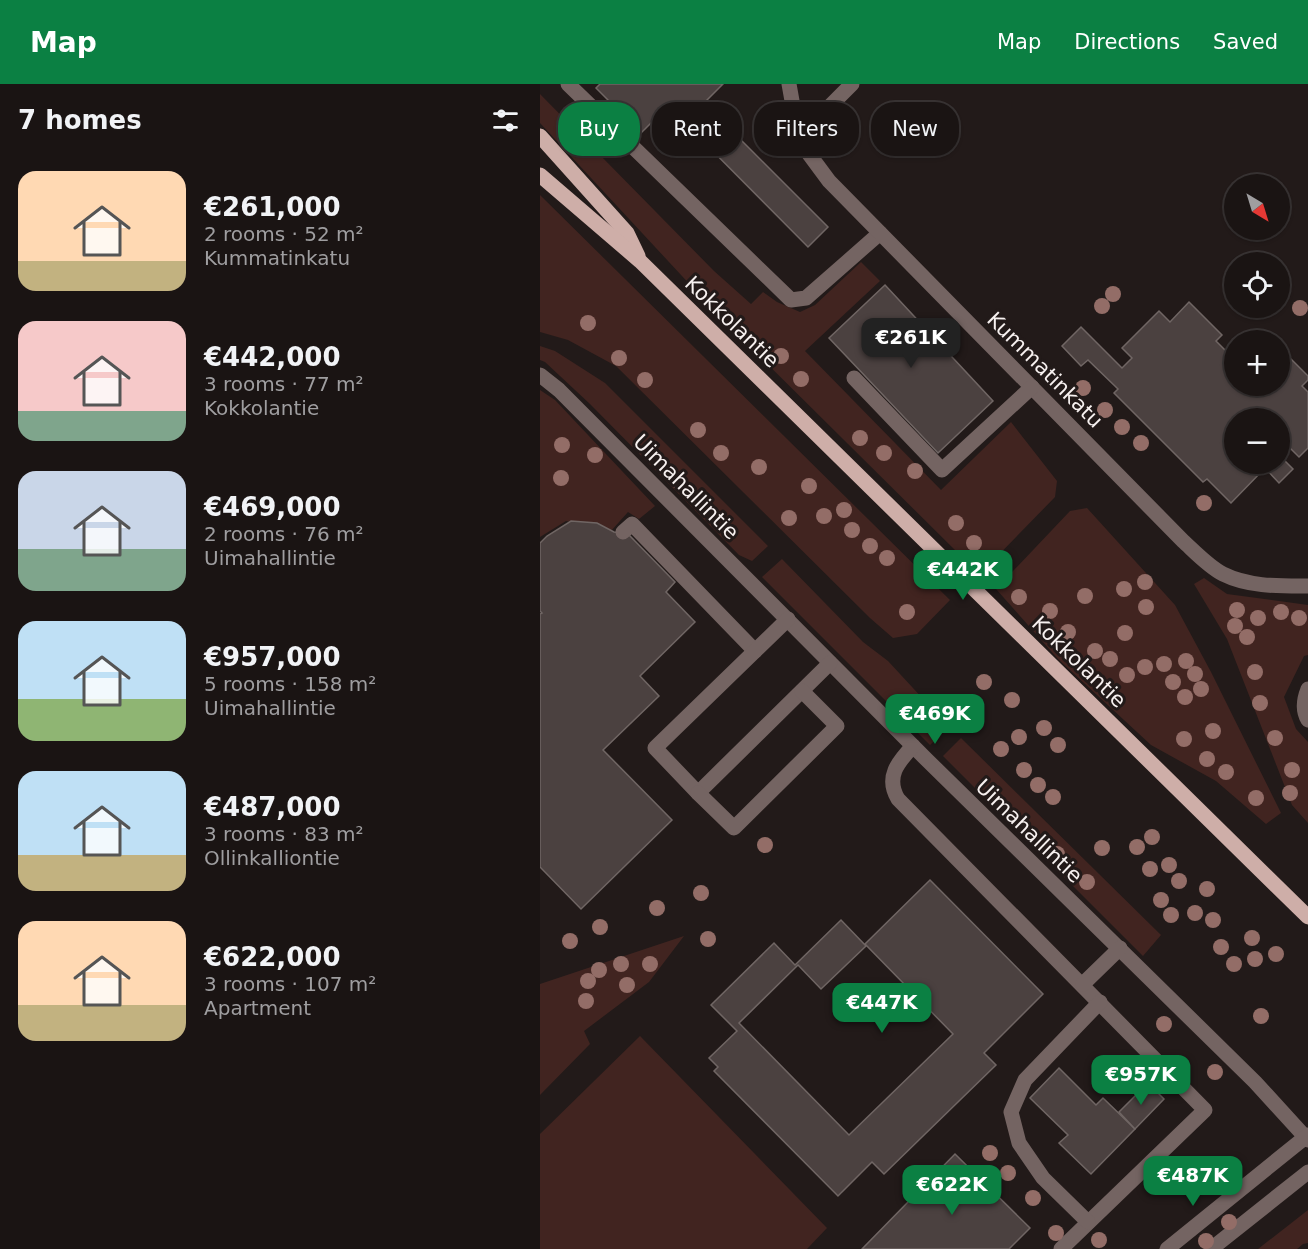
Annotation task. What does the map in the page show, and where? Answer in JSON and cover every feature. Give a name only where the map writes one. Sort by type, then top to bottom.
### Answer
[{"type":"main road","name":"Kokkolantie","points":[[540,136],[627,233],[640,261]]},
{"type":"main road","name":"Kokkolantie","points":[[540,175],[640,261],[1308,916]]},
{"type":"street","points":[[568,84],[791,300],[806,298],[880,233]]},
{"type":"street","name":"Kummatinkatu","points":[[789,84],[792,102]]},
{"type":"street","points":[[834,102],[852,84]]},
{"type":"street","name":"Kummatinkatu","points":[[810,156],[829,181],[1183,541],[1222,574],[1243,582],[1275,586],[1308,586]]},
{"type":"street","name":"Uimahallintie","points":[[540,375],[567,398],[914,746],[1255,1082],[1307,1137]]},
{"type":"street","points":[[854,378],[942,470],[1032,387]]},
{"type":"street","points":[[623,532],[632,524],[755,651]]},
{"type":"street","points":[[788,619],[655,748],[734,828],[837,726],[802,691]]},
{"type":"street","points":[[698,793],[831,663]]},
{"type":"street","points":[[1308,689],[1305,696],[1304,713],[1308,720]]},
{"type":"street","points":[[914,746],[894,770],[892,781],[898,799],[1205,1110],[1063,1248]]},
{"type":"street","points":[[1083,984],[1120,948]]},
{"type":"street","points":[[1088,1222],[1043,1178],[1019,1143],[1011,1112],[1025,1080],[1100,1002]]},
{"type":"street","points":[[1167,1249],[1307,1137]]},
{"type":"street","points":[[1211,1249],[1308,1172]]},
{"type":"shaded area","points":[[540,94],[558,112],[558,142],[540,123]]},
{"type":"shaded area","points":[[571,156],[601,156],[714,271],[751,304],[763,292],[777,302],[800,312],[815,305],[861,262],[880,281],[805,351],[941,490],[1011,422],[1057,481],[1055,497],[983,571],[962,557],[720,317]]},
{"type":"shaded area","points":[[540,195],[950,600],[917,634],[893,638],[870,618],[616,366],[568,340],[540,332]]},
{"type":"shaded area","points":[[540,346],[555,351],[605,383],[768,546],[752,561],[739,555],[590,404],[545,362],[540,360]]},
{"type":"shaded area","points":[[540,390],[555,400],[655,506],[639,519],[628,512],[611,531],[566,521],[540,537]]},
{"type":"shaded area","points":[[1087,508],[1175,605],[1281,813],[1266,824],[1216,781],[1151,745],[1058,659],[996,589],[1070,511]]},
{"type":"shaded area","points":[[782,559],[863,642],[888,661],[949,727],[930,745],[762,577]]},
{"type":"shaded area","points":[[1204,578],[1227,594],[1308,605],[1308,655],[1304,656],[1284,697],[1296,729],[1308,742],[1308,823],[1292,805],[1227,639],[1194,584]]},
{"type":"shaded area","points":[[961,738],[1161,935],[1143,956],[943,756]]},
{"type":"shaded area","points":[[684,936],[649,982],[584,1031],[590,1044],[540,1095],[540,984]]},
{"type":"shaded area","points":[[640,1036],[827,1228],[807,1249],[540,1249],[540,1134]]},
{"type":"shaded area","points":[[1308,1210],[1308,1243],[1297,1249],[1258,1249]]},
{"type":"building","points":[[600,84],[723,84],[705,102],[652,102],[652,122],[641,133],[640,102],[610,102],[596,88]]},
{"type":"building","points":[[742,141],[754,153],[754,156],[757,156],[828,227],[808,247],[718,156],[742,156]]},
{"type":"building","points":[[885,285],[993,401],[938,453],[829,338]]},
{"type":"building","points":[[1189,302],[1222,335],[1216,341],[1224,349],[1224,396],[1290,396],[1290,358],[1308,376],[1308,380],[1302,386],[1308,392],[1308,448],[1299,457],[1290,448],[1290,408],[1224,408],[1224,474],[1259,474],[1231,503],[1207,479],[1203,482],[1114,393],[1118,389],[1088,360],[1081,366],[1062,346],[1081,327],[1122,368],[1132,358],[1122,348],[1159,311],[1170,322]]},
{"type":"building","points":[[1271,474],[1288,474],[1279,483]]},
{"type":"building","points":[[571,521],[597,523],[614,532],[629,535],[675,582],[666,592],[695,622],[640,676],[659,696],[603,750],[672,820],[581,909],[540,867],[540,614],[542,613],[540,611],[540,543]]},
{"type":"building","points":[[930,880],[1043,994],[984,1053],[996,1065],[884,1174],[872,1162],[838,1196],[714,1071],[718,1067],[709,1058],[737,1031],[711,1005],[774,943],[795,965],[841,920],[866,946],[821,989],[798,965],[739,1023],[849,1135],[953,1034],[865,944]]},
{"type":"building","points":[[1059,1068],[1096,1105],[1103,1098],[1135,1129],[1091,1174],[1059,1143],[1068,1135],[1030,1098]]},
{"type":"building","points":[[1148,1083],[1164,1099],[1135,1129],[1119,1112]]},
{"type":"building","points":[[955,1154],[1030,1228],[1009,1249],[862,1249]]}]
